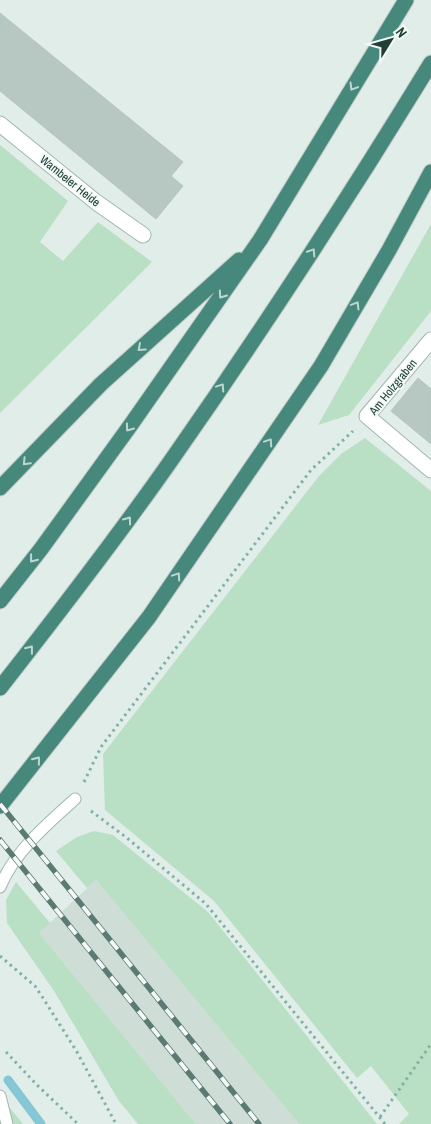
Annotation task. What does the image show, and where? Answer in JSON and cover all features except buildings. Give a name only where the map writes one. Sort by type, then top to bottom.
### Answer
[{"type":"highway","points":[[0,601],[42,549],[260,240],[406,0]]},
{"type":"highway","points":[[0,688],[169,464],[314,251],[431,63]]},
{"type":"highway","points":[[2,805],[150,616],[321,366],[389,250],[431,172]]},
{"type":"highway","points":[[0,488],[101,384],[260,240]]},
{"type":"street","name":"Wambeler Heide","points":[[0,124],[96,202],[143,235]]},
{"type":"street","name":"Am Holzgraben","points":[[431,340],[367,416],[431,470]]},
{"type":"lane","points":[[0,887],[6,872],[43,827],[75,798]]},
{"type":"lane","points":[[0,1096],[7,1124]]},
{"type":"path","points":[[367,416],[311,470],[101,747],[75,798],[127,838],[206,904],[386,1124]]},
{"type":"path","points":[[0,956],[35,986],[44,998],[77,1052],[116,1124]]},
{"type":"path","points":[[380,1117],[431,1044]]},
{"type":"path","points":[[6,1052],[78,1124]]},
{"type":"shaded area","points":[[96,880],[299,1124],[196,1124],[39,933]]},
{"type":"green space","points":[[0,145],[68,201],[40,242],[63,261],[98,222],[152,262],[0,413]]},
{"type":"green space","points":[[431,224],[431,311],[349,415],[318,425]]},
{"type":"green space","points":[[365,438],[431,491],[431,1124],[399,1124],[409,1114],[371,1066],[357,1078],[214,901],[105,810],[103,754],[319,476],[341,454]]},
{"type":"green space","points":[[94,831],[113,835],[208,912],[377,1124],[299,1124],[96,880],[87,888],[56,851],[77,837]]},
{"type":"green space","points":[[16,882],[50,923],[39,933],[196,1124],[138,1124],[119,1101],[54,991],[7,923],[6,900]]},
{"type":"green space","points":[[0,1096],[23,1124],[0,1124]]},
{"type":"waterway","points":[[8,1080],[41,1124]]},
{"type":"railway","points":[[0,804],[259,1124]]},
{"type":"railway","points":[[0,840],[230,1124]]}]
